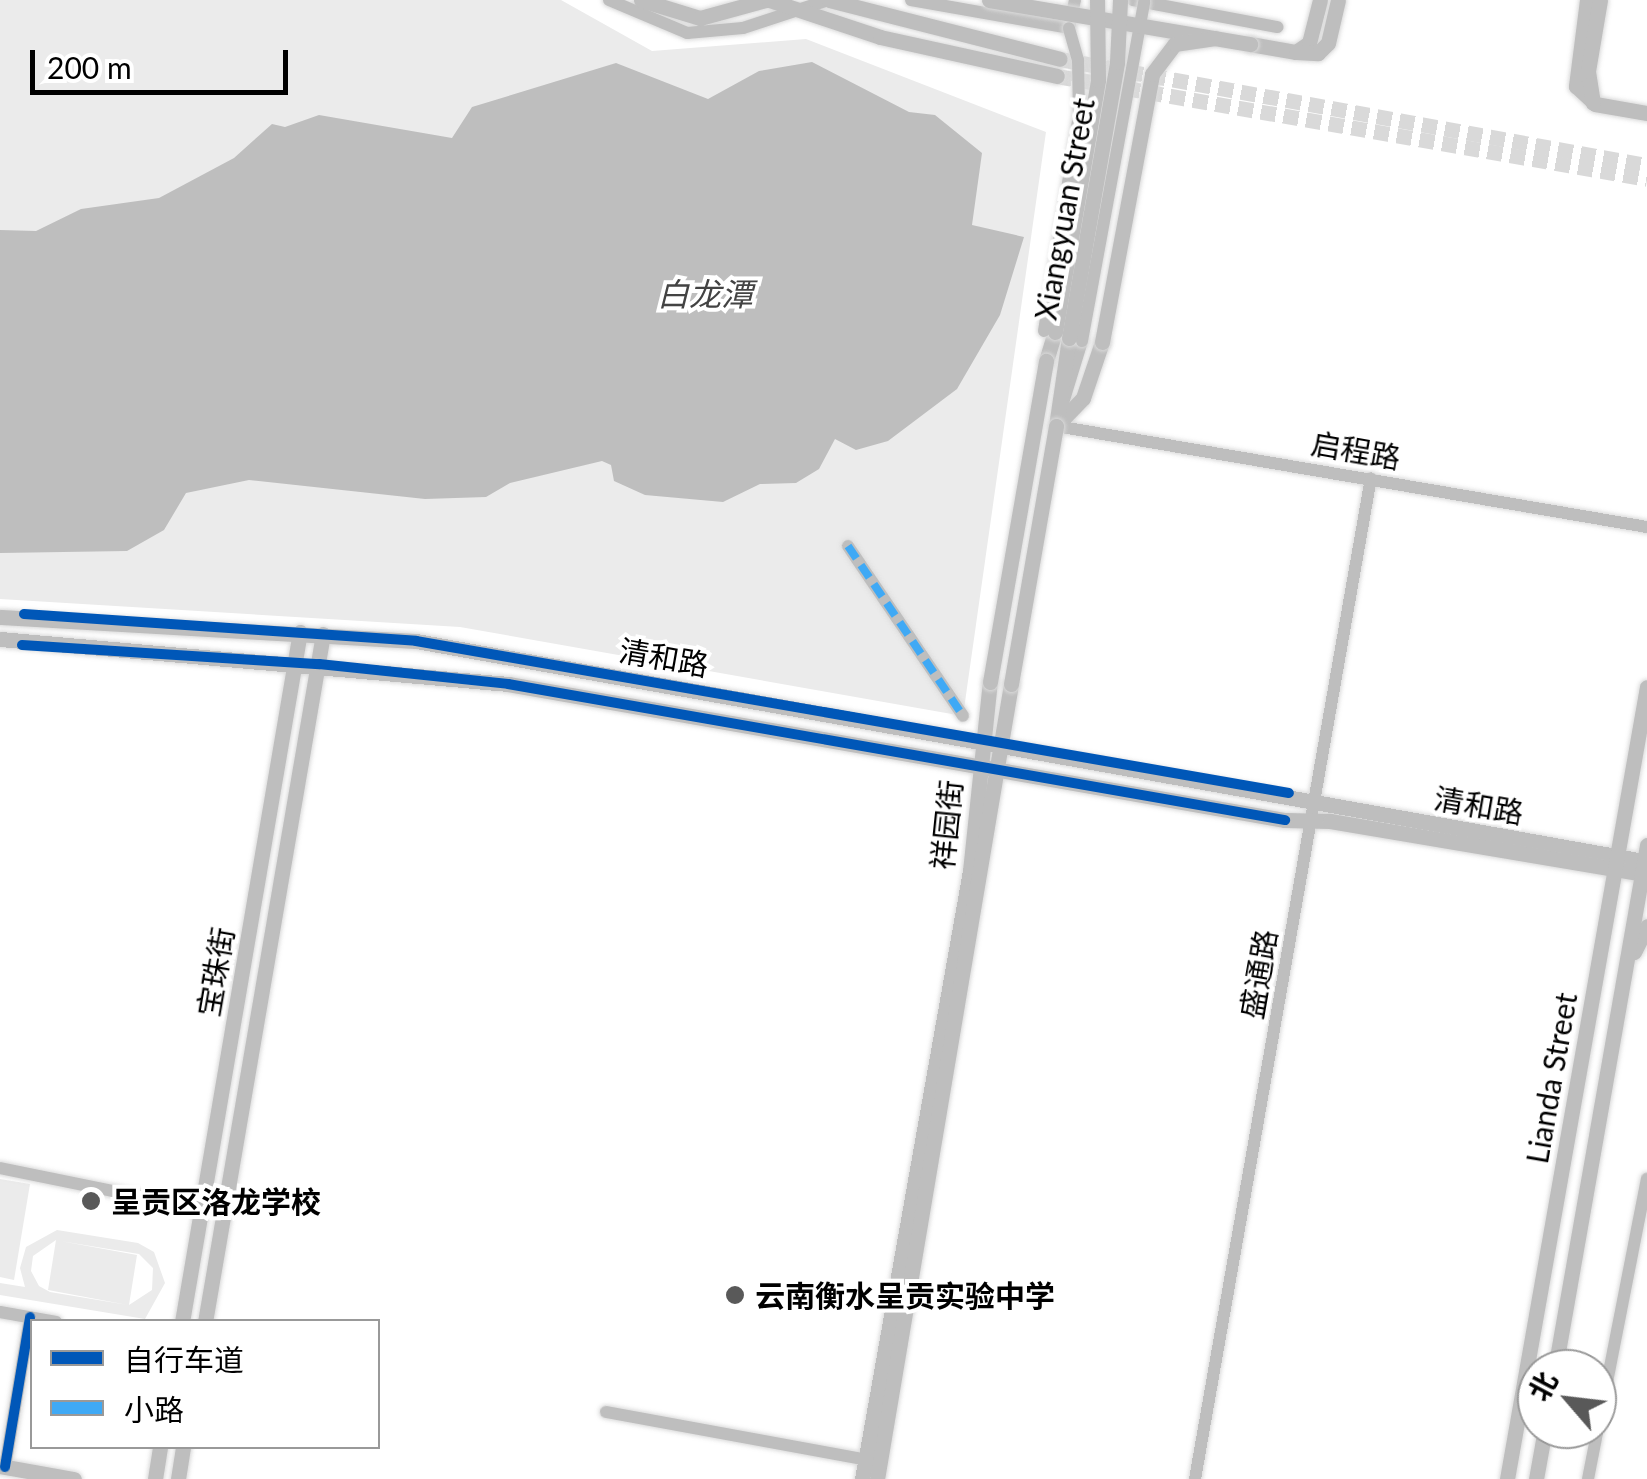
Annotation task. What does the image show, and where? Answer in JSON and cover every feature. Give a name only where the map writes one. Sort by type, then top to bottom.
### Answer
[{"type":"main road","points":[[640,0],[700,18],[767,0],[880,37],[1057,76]]},
{"type":"main road","points":[[828,0],[1060,58]]},
{"type":"main road","points":[[988,0],[1296,52],[1318,52],[1328,43],[1338,0]]},
{"type":"main road","name":"祥园街","points":[[875,1467],[970,870],[980,738],[1098,80],[1096,0]]},
{"type":"main road","name":"Xiangyuan Street","points":[[1056,426],[1117,62],[1120,0]]},
{"type":"main road","points":[[1296,52],[1308,43],[1320,0]]},
{"type":"main road","points":[[1587,0],[1574,73],[1581,96],[1595,104],[1647,114]]},
{"type":"main road","points":[[1595,104],[1588,97],[1588,71],[1600,0]]},
{"type":"main road","points":[[1056,426],[1083,398],[1102,342],[1152,74],[1175,44],[1215,38]]},
{"type":"main road","name":"祥园街","points":[[862,1479],[875,1467],[1056,426]]},
{"type":"main road","name":"清和路","points":[[0,617],[300,632],[513,656],[1002,742],[1617,864]]},
{"type":"main road","name":"宝珠街","points":[[183,1319],[300,632]]},
{"type":"main road","name":"宝珠街","points":[[206,1319],[323,634]]},
{"type":"main road","name":"清和路","points":[[0,639],[296,662],[508,684],[1310,820],[1617,864],[1644,860]]},
{"type":"main road","name":"Lianda Street","points":[[1507,1479],[1647,687]]},
{"type":"main road","name":"Lianda Street","points":[[1558,1349],[1644,860]]},
{"type":"main road","points":[[1625,969],[1647,926]]},
{"type":"main road","points":[[154,1479],[159,1449]]},
{"type":"main road","points":[[178,1479],[183,1449]]},
{"type":"main road","points":[[1536,1479],[1541,1449]]},
{"type":"main road","points":[[3,1466],[74,1479]]},
{"type":"street","points":[[609,0],[687,33],[743,28],[828,0]]},
{"type":"street","points":[[911,0],[1069,28]]},
{"type":"street","points":[[1046,361],[1044,331],[1079,116],[1078,60],[1069,28],[1075,0]]},
{"type":"street","points":[[1056,426],[1082,341],[1145,2],[1277,27]]},
{"type":"street","name":"启程路","points":[[1056,426],[1647,528]]},
{"type":"street","name":"盛通路","points":[[1195,1479],[1371,478]]},
{"type":"street","points":[[848,546],[963,716]]},
{"type":"street","points":[[0,1168],[202,1209]]},
{"type":"street","points":[[1588,1479],[1647,1178]]},
{"type":"street","points":[[0,1312],[40,1319]]},
{"type":"street","points":[[3,1466],[30,1317]]},
{"type":"street","points":[[606,1412],[875,1467]]},
{"type":"shaded area","points":[[0,0],[561,0],[652,51],[806,39],[1046,132],[963,716],[460,627],[0,599]]},
{"type":"shaded area","points":[[0,1179],[30,1184],[14,1280],[0,1277]]},
{"type":"shaded area","points":[[57,1230],[138,1243],[154,1252],[165,1283],[145,1319],[0,1295],[0,1283],[25,1287],[20,1268],[26,1247]],"holes":[[[56,1240],[48,1290],[128,1305],[50,1292],[39,1286],[31,1271],[33,1256]],[[60,1241],[139,1254],[153,1268],[152,1290],[129,1305],[137,1255]]]},
{"type":"water","name":"白龙潭","points":[[812,62],[909,112],[935,115],[982,153],[972,225],[1024,237],[1000,315],[957,389],[888,441],[856,450],[835,439],[819,469],[796,483],[760,484],[723,502],[645,495],[614,481],[611,465],[602,461],[510,483],[486,497],[425,499],[249,480],[186,493],[164,530],[127,551],[0,553],[0,230],[36,231],[81,209],[159,198],[234,158],[272,124],[285,127],[319,115],[452,138],[472,107],[616,63],[708,99],[759,71]]},
{"type":"tunnel","points":[[1060,59],[1647,165]]},
{"type":"tunnel","points":[[1057,76],[1647,179]]},
{"type":"marked path","points":[[848,546],[963,716]]},
{"type":"cycle path","points":[[24,614],[416,641],[1289,793]]},
{"type":"cycle path","points":[[22,645],[319,664],[508,684],[1285,820]]},
{"type":"cycle path","points":[[5,1467],[30,1317]]},
{"type":"place","name":"呈贡区洛龙学校","points":[[91,1201]]},
{"type":"place","name":"云南衡水呈贡实验中学","points":[[735,1295]]}]
